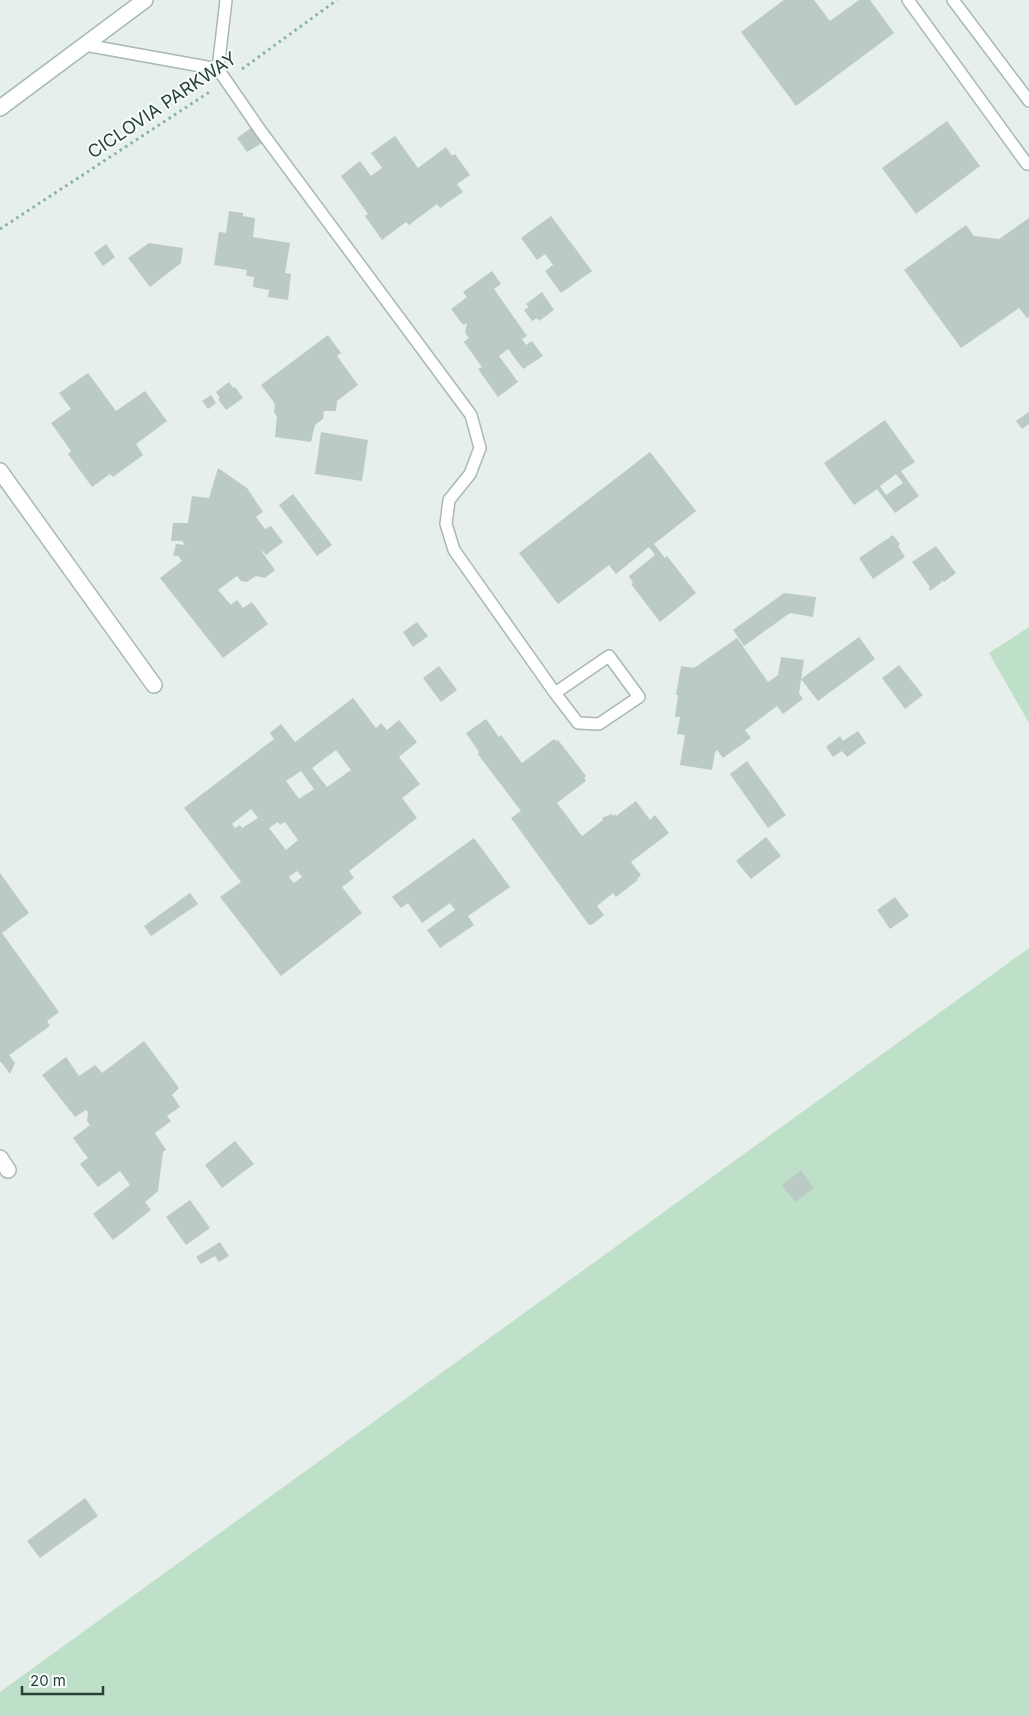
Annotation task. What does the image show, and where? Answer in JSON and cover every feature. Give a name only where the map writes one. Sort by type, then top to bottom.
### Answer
[{"type":"street","points":[[0,108],[145,0]]},
{"type":"street","points":[[0,471],[154,685]]},
{"type":"lane","points":[[226,0],[218,69],[260,130],[471,415],[480,448],[470,474],[449,500],[446,524],[454,550],[555,693],[578,723],[599,724],[639,697],[609,656],[555,693]]},
{"type":"lane","points":[[908,0],[1027,164]]},
{"type":"lane","points":[[953,0],[1029,101]]},
{"type":"lane","points":[[85,45],[218,69]]},
{"type":"path","name":"CICLOVIA PARKWAY","points":[[0,229],[226,81],[336,0]]},
{"type":"green space","points":[[1029,627],[1029,723],[989,653]]},
{"type":"green space","points":[[1029,948],[1029,1716],[0,1716],[0,1692]]},
{"type":"building","points":[[784,0],[814,0],[830,21],[859,0],[870,0],[894,33],[796,106],[741,32]]},
{"type":"building","points":[[947,121],[980,166],[916,214],[882,168]]},
{"type":"building","points":[[251,128],[262,143],[247,152],[237,138]]},
{"type":"building","points":[[395,136],[418,168],[446,147],[452,156],[455,154],[470,175],[457,184],[463,192],[440,208],[437,204],[409,225],[406,222],[382,240],[365,216],[368,214],[341,176],[360,161],[371,176],[382,168],[371,153]]},
{"type":"building","points":[[229,211],[243,213],[243,216],[255,218],[253,237],[290,243],[285,273],[291,274],[288,300],[268,297],[269,290],[253,287],[254,277],[246,276],[247,270],[214,265],[219,232],[226,233]]},
{"type":"building","points":[[551,216],[592,271],[561,293],[545,271],[553,265],[545,254],[537,260],[521,238]]},
{"type":"building","points":[[1029,218],[1029,317],[1027,318],[1019,308],[961,348],[904,270],[966,225],[974,236],[999,239]]},
{"type":"building","points":[[149,243],[183,248],[181,263],[150,287],[128,258]]},
{"type":"building","points":[[106,244],[115,257],[103,266],[94,253]]},
{"type":"building","points":[[492,271],[501,284],[494,289],[527,336],[522,339],[526,345],[532,341],[543,356],[523,369],[508,349],[499,356],[518,382],[498,397],[478,369],[482,367],[464,342],[469,338],[465,333],[467,323],[463,325],[451,309],[467,297],[463,292]]},
{"type":"building","points":[[542,292],[554,310],[539,321],[537,318],[532,321],[524,310],[529,307],[526,304]]},
{"type":"building","points":[[328,335],[341,353],[337,356],[358,385],[337,401],[336,411],[324,411],[323,419],[315,425],[311,442],[275,437],[277,417],[274,412],[275,404],[261,385]]},
{"type":"building","points":[[88,373],[116,411],[145,391],[167,421],[136,444],[143,455],[113,477],[110,474],[92,487],[68,454],[71,451],[51,423],[71,409],[59,393]]},
{"type":"building","points":[[229,382],[243,398],[226,410],[218,399],[220,398],[216,392]]},
{"type":"building","points":[[211,395],[216,403],[208,409],[202,401]]},
{"type":"building","points":[[1029,412],[1029,424],[1022,429],[1016,421]]},
{"type":"building","points":[[885,420],[915,462],[901,471],[919,496],[895,513],[877,489],[854,505],[824,463]],"holes":[[[896,474],[903,483],[886,495],[880,486]]]},
{"type":"building","points":[[321,432],[368,440],[362,481],[315,474]]},
{"type":"building","points":[[650,452],[696,511],[654,544],[665,558],[667,556],[696,593],[660,622],[631,584],[633,583],[629,576],[655,555],[649,547],[616,574],[609,565],[558,604],[519,553]]},
{"type":"building","points":[[218,468],[247,488],[263,512],[256,517],[265,529],[271,526],[283,542],[266,555],[262,552],[275,570],[265,578],[256,576],[247,582],[241,581],[237,576],[218,590],[231,605],[237,600],[243,608],[252,602],[268,624],[223,658],[160,578],[182,561],[178,556],[173,556],[176,544],[185,545],[182,541],[171,541],[173,523],[188,523],[192,496],[209,498]]},
{"type":"building","points":[[293,494],[332,545],[317,556],[279,505]]},
{"type":"building","points":[[893,535],[900,544],[898,546],[905,557],[873,579],[859,558]]},
{"type":"building","points":[[936,546],[956,573],[944,582],[941,580],[942,582],[930,591],[930,587],[912,562]]},
{"type":"building","points":[[784,593],[816,597],[813,617],[790,613],[744,646],[733,630]]},
{"type":"building","points":[[417,622],[428,636],[413,647],[403,632]]},
{"type":"building","points":[[859,637],[875,659],[818,701],[801,679]]},
{"type":"building","points":[[737,638],[768,682],[778,675],[781,657],[804,660],[799,693],[803,699],[783,714],[777,706],[745,730],[751,738],[723,758],[717,750],[712,770],[680,765],[685,735],[677,734],[680,717],[675,717],[678,695],[676,695],[681,666],[694,668]]},
{"type":"building","points":[[899,665],[923,695],[905,709],[882,678]]},
{"type":"building","points":[[439,666],[457,690],[441,702],[423,678]]},
{"type":"building","points":[[353,698],[376,728],[381,723],[387,730],[399,720],[417,742],[399,757],[420,784],[402,798],[417,818],[349,871],[354,878],[342,887],[362,913],[281,976],[220,897],[241,882],[184,808],[274,739],[270,733],[281,724],[295,742]],"holes":[[[336,750],[351,770],[327,787],[312,768]],[[301,771],[314,789],[299,799],[286,781]],[[251,809],[258,818],[242,828],[240,825],[235,828],[232,824]],[[278,822],[280,825],[285,822],[298,840],[286,850],[269,828]],[[297,871],[302,877],[294,883],[289,877]]]},
{"type":"building","points":[[486,719],[522,763],[554,739],[558,740],[586,776],[584,778],[586,781],[557,803],[582,836],[603,820],[602,818],[612,814],[616,816],[636,801],[650,820],[655,815],[669,833],[631,862],[641,875],[638,880],[616,897],[613,893],[597,906],[604,915],[593,924],[589,925],[511,818],[521,811],[480,757],[479,752],[466,733]]},
{"type":"building","points":[[858,731],[866,743],[847,757],[842,751],[833,757],[826,747],[840,736],[843,741]]},
{"type":"building","points":[[747,761],[786,815],[768,828],[730,774]]},
{"type":"building","points":[[766,837],[781,856],[751,879],[736,861]]},
{"type":"building","points":[[474,838],[510,887],[468,916],[474,925],[440,948],[427,930],[455,910],[450,903],[422,923],[408,903],[401,908],[392,897]]},
{"type":"building","points":[[0,873],[29,913],[2,933],[59,1012],[47,1021],[50,1026],[9,1055],[15,1063],[10,1074],[0,1062]]},
{"type":"building","points":[[190,893],[198,904],[151,936],[144,926]]},
{"type":"building","points":[[895,897],[909,916],[890,929],[877,910]]},
{"type":"building","points":[[144,1041],[179,1088],[172,1095],[180,1107],[167,1116],[171,1121],[155,1133],[166,1150],[163,1152],[158,1191],[145,1202],[151,1210],[113,1240],[93,1214],[130,1185],[120,1171],[98,1187],[80,1164],[88,1158],[73,1138],[90,1125],[87,1121],[88,1112],[86,1110],[75,1117],[42,1075],[66,1057],[79,1076],[95,1065],[102,1073]]},
{"type":"building","points":[[235,1141],[254,1164],[222,1188],[205,1165]]},
{"type":"building","points":[[801,1170],[814,1188],[795,1202],[782,1185]]},
{"type":"building","points":[[190,1200],[210,1228],[186,1245],[166,1217]]},
{"type":"building","points":[[220,1242],[229,1256],[219,1262],[215,1256],[201,1264],[196,1257]]},
{"type":"building","points":[[85,1498],[98,1516],[40,1558],[27,1541]]}]
